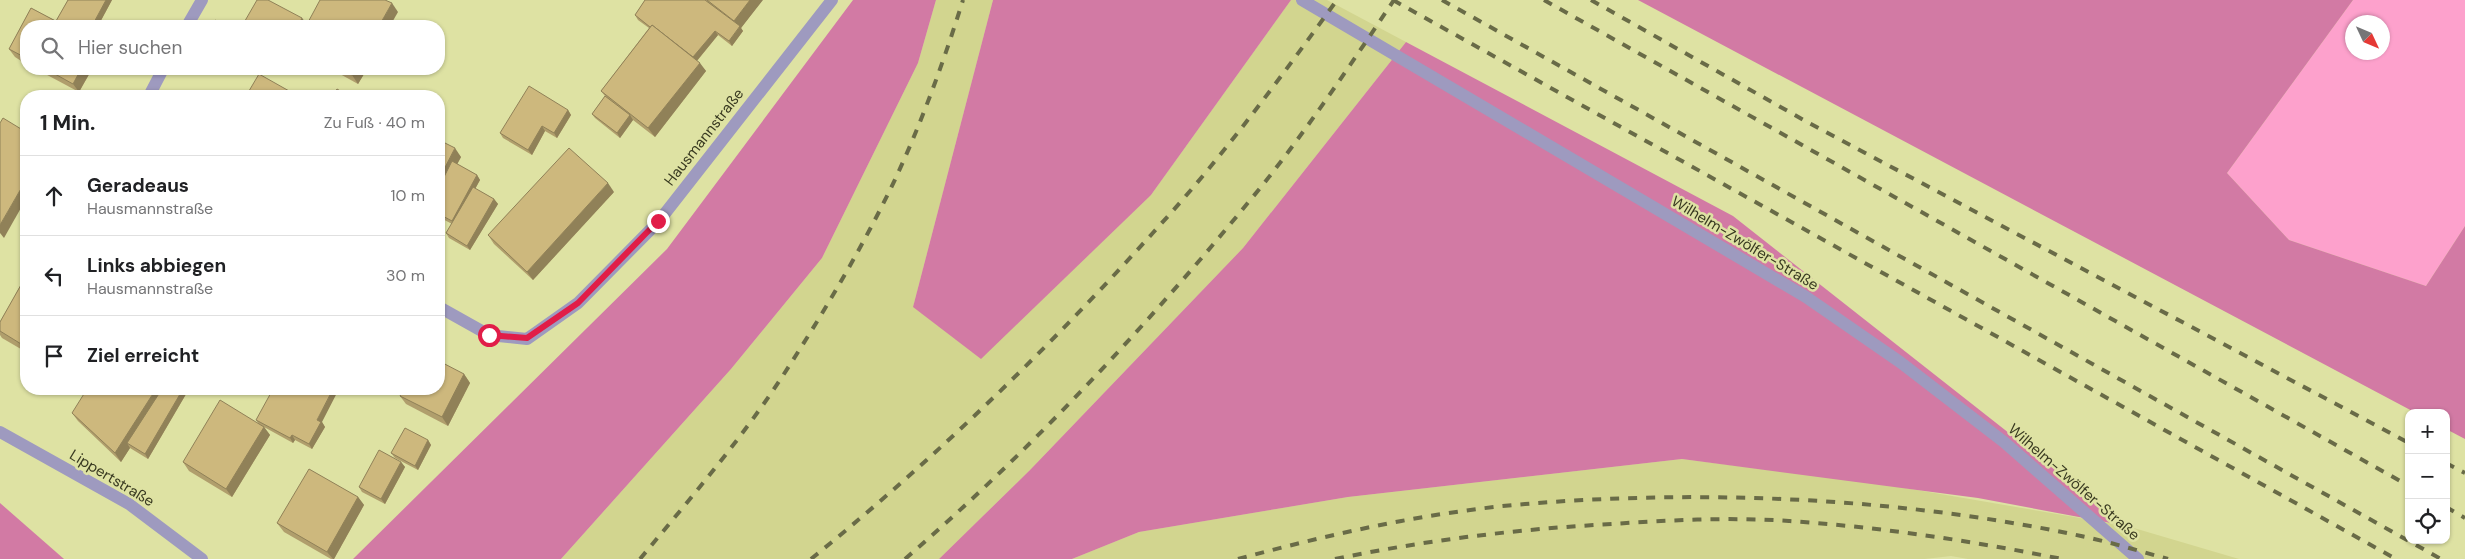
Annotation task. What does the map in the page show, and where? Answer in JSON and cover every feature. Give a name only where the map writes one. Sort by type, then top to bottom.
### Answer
[{"type":"street","points":[[190,20],[202,0]]},
{"type":"street","name":"Hausmannstraße","points":[[445,310],[489,335],[527,338],[578,303],[658,221],[832,0]]},
{"type":"street","name":"Wilhelm-Zwölfer-Straße","points":[[1302,0],[1806,297],[1900,362],[2004,442],[2138,559]]},
{"type":"street","points":[[153,90],[160,75]]},
{"type":"street","name":"Lippertstraße","points":[[0,432],[129,504],[202,559]]},
{"type":"shaded area","points":[[853,0],[936,0],[918,63],[822,258],[731,369],[561,559],[353,559],[667,249]]},
{"type":"shaded area","points":[[936,0],[993,0],[913,307],[1151,195],[1291,0],[1327,0],[1406,42],[1243,248],[1030,470],[939,559],[561,559],[731,369],[822,258],[918,63]]},
{"type":"shaded area","points":[[993,0],[1291,0],[1151,195],[981,359],[913,307]]},
{"type":"shaded area","points":[[1638,0],[2353,0],[2227,173],[2289,240],[2426,286],[2465,226],[2465,439],[2450,431],[2450,409],[2408,409]]},
{"type":"shaded area","points":[[2353,0],[2465,0],[2465,226],[2426,286],[2289,240],[2227,173]]},
{"type":"shaded area","points":[[1406,42],[1733,216],[2127,526],[1978,498],[1682,459],[1348,497],[1139,532],[1072,559],[939,559],[1030,470],[1243,248]]},
{"type":"shaded area","points":[[1682,459],[1882,484],[2127,526],[2239,559],[1968,559],[1951,556],[1925,559],[1072,559],[1139,532],[1348,497]]},
{"type":"shaded area","points":[[0,503],[64,559],[0,559]]},
{"type":"building","points":[[68,0],[106,0],[95,20],[57,20]]},
{"type":"building","points":[[257,0],[268,0],[302,18],[301,20],[245,20]]},
{"type":"building","points":[[320,0],[385,0],[392,3],[382,20],[309,20]]},
{"type":"building","points":[[645,0],[705,0],[740,26],[729,41],[715,31],[693,57],[652,25],[650,27],[635,15]]},
{"type":"building","points":[[707,0],[750,0],[734,21]]},
{"type":"building","points":[[31,8],[54,20],[25,20]]},
{"type":"building","points":[[652,25],[700,63],[648,128],[601,91]]},
{"type":"building","points":[[20,28],[20,55],[9,49]]},
{"type":"building","points":[[57,75],[78,75],[73,84]]},
{"type":"building","points":[[258,75],[261,75],[287,90],[250,90]]},
{"type":"building","points":[[529,86],[568,110],[554,133],[542,126],[528,150],[500,133]]},
{"type":"building","points":[[605,96],[630,115],[617,133],[592,114]]},
{"type":"building","points":[[3,118],[20,128],[20,190],[0,225],[0,123]]},
{"type":"building","points":[[445,143],[455,148],[445,167]]},
{"type":"building","points":[[569,148],[608,183],[527,272],[488,235]]},
{"type":"building","points":[[452,161],[477,175],[452,221],[445,217],[445,175]]},
{"type":"building","points":[[473,187],[494,199],[467,246],[446,233]]},
{"type":"building","points":[[20,287],[20,343],[0,331],[0,322]]},
{"type":"building","points":[[445,364],[464,374],[442,417],[400,396],[445,395]]},
{"type":"building","points":[[83,395],[152,395],[115,453],[72,413]]},
{"type":"building","points":[[158,395],[179,395],[145,454],[127,443]]},
{"type":"building","points":[[270,395],[330,395],[317,420],[321,422],[309,444],[292,435],[290,438],[256,420]]},
{"type":"building","points":[[220,400],[264,427],[226,489],[183,462]]},
{"type":"building","points":[[405,428],[428,440],[415,466],[391,453]]},
{"type":"building","points":[[379,450],[401,462],[381,499],[359,487]]},
{"type":"building","points":[[309,469],[358,497],[327,552],[277,523]]},
{"type":"railway","points":[[640,559],[714,470],[766,401],[839,285],[878,214],[911,144],[939,72],[963,0]]},
{"type":"railway","points":[[811,559],[948,441],[1035,357],[1119,270],[1184,198],[1229,143],[1337,0]]},
{"type":"railway","points":[[1393,0],[2396,559]]},
{"type":"railway","points":[[905,559],[954,516],[1048,425],[1181,282],[1265,182],[1299,138],[1394,0]]},
{"type":"railway","points":[[1442,0],[2441,559]]},
{"type":"railway","points":[[1544,0],[2405,484]]},
{"type":"railway","points":[[1591,0],[1809,123],[2405,441]]},
{"type":"railway","points":[[2450,465],[2465,473]]},
{"type":"railway","points":[[1238,559],[1380,525],[1452,512],[1525,504],[1664,497],[1804,500],[1875,505],[1945,513],[2081,536],[2168,559]]},
{"type":"railway","points":[[2450,509],[2465,518]]},
{"type":"railway","points":[[1335,559],[1404,546],[1507,532],[1577,526],[1723,519],[1789,521],[1892,531],[1994,546],[2062,559]]},
{"type":"route","points":[[489,335],[527,338],[578,303],[658,221]]}]
